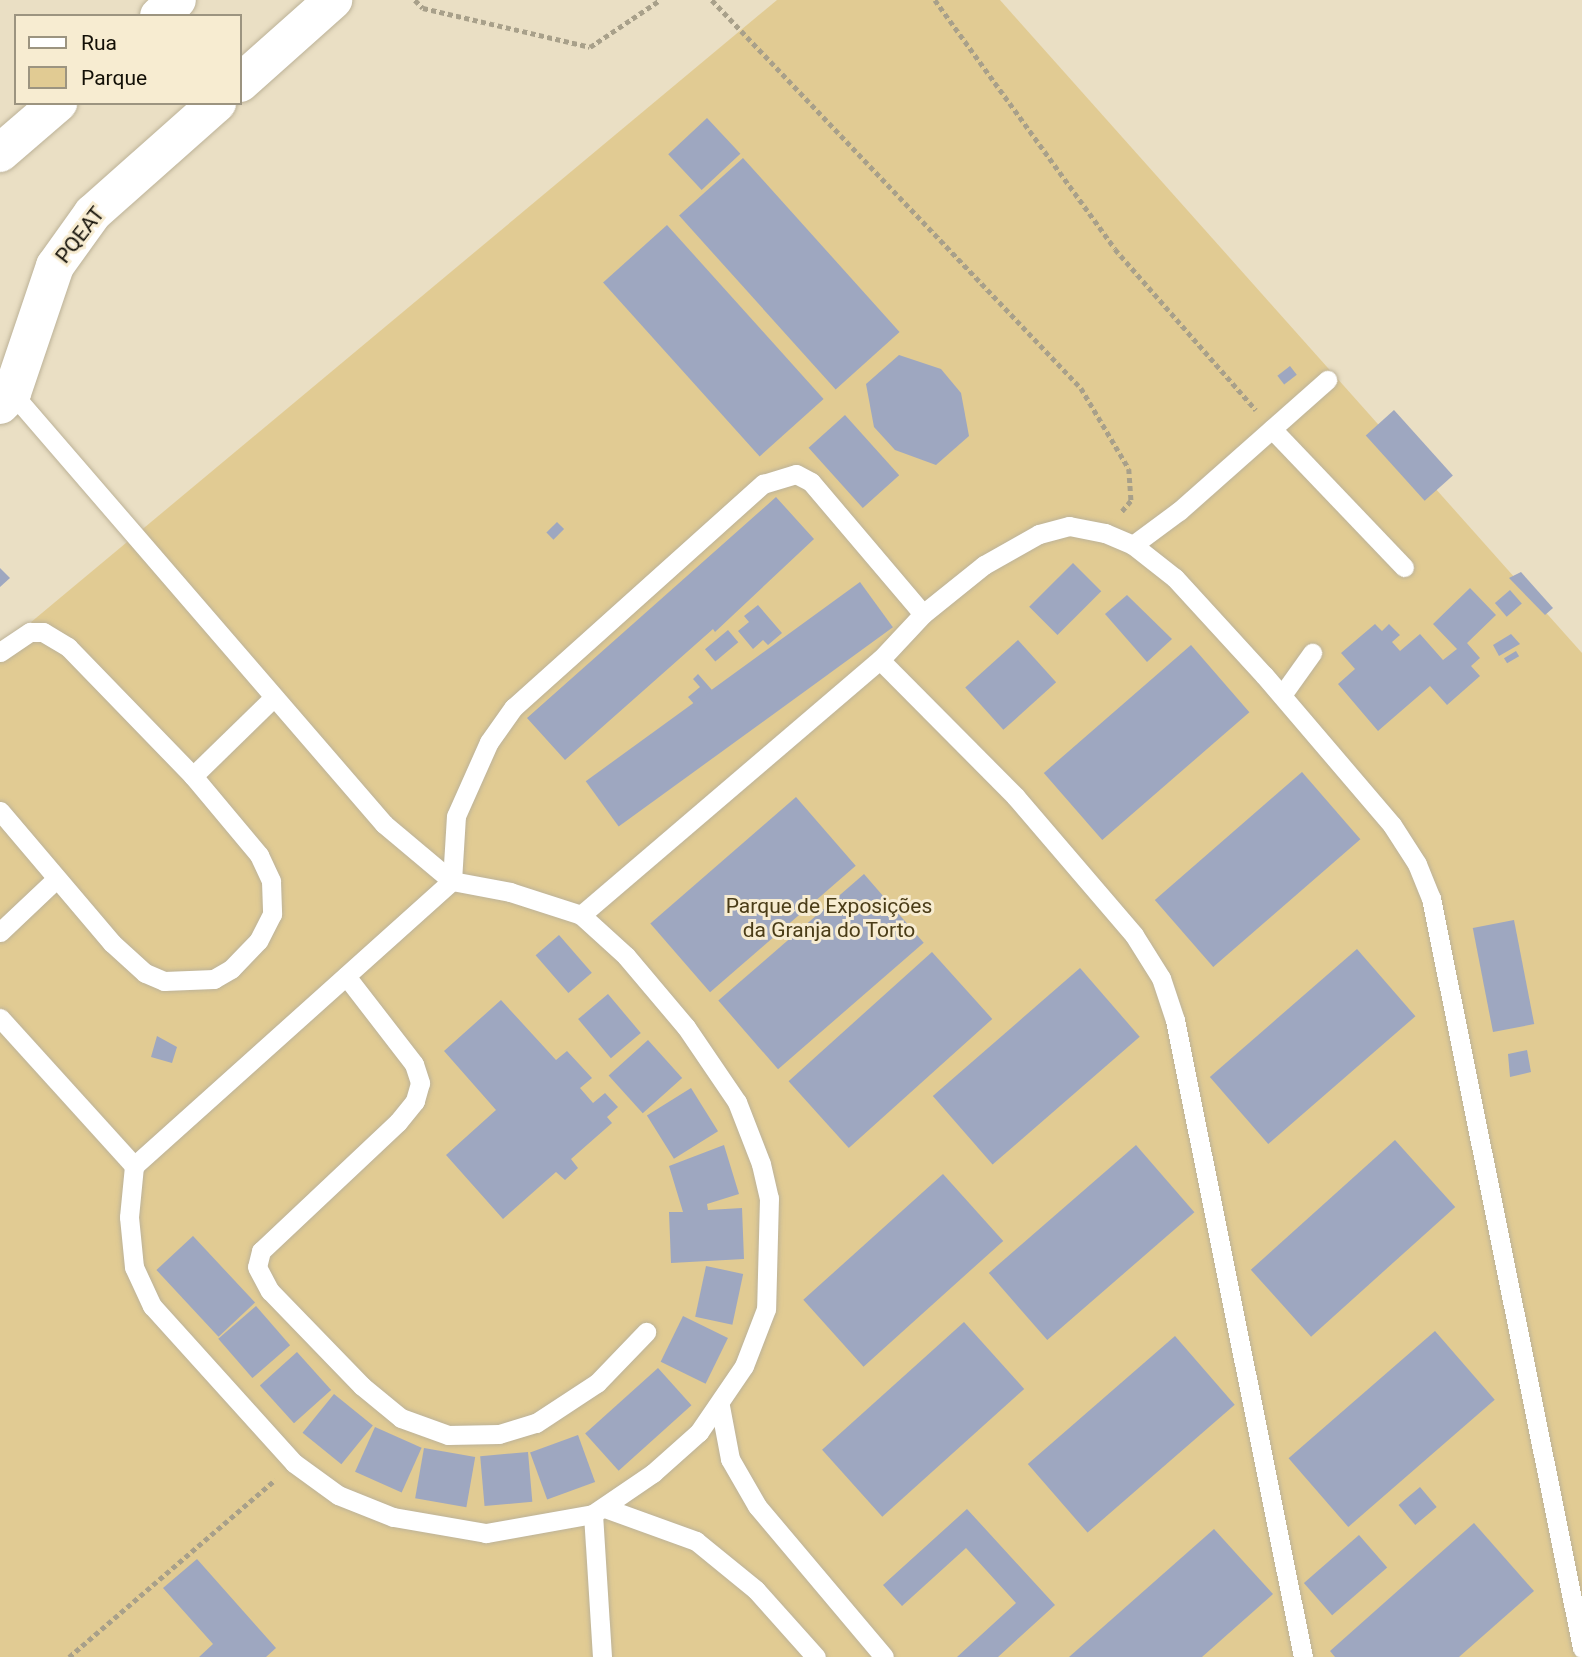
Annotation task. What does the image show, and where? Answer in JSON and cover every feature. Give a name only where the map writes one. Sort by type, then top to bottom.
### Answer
[{"type":"street","points":[[161,14],[177,0]]},
{"type":"street","points":[[242,81],[333,0]]},
{"type":"street","points":[[0,153],[56,105]]},
{"type":"street","name":"PQEAT","points":[[4,392],[55,265],[93,213],[215,105]]},
{"type":"lane","points":[[1133,545],[1327,380]]},
{"type":"lane","points":[[4,392],[384,824],[452,881],[510,892],[581,915],[626,957],[686,1027],[737,1101],[761,1164],[769,1198],[766,1309],[744,1366],[720,1406],[653,1473],[599,1511],[486,1532],[445,1529],[393,1517],[338,1495],[294,1463],[152,1306],[134,1268],[129,1217],[134,1166],[452,881],[456,816],[489,742],[513,708],[763,484],[796,474],[811,482],[923,614]]},
{"type":"lane","points":[[1272,429],[1404,567]]},
{"type":"lane","points":[[581,915],[880,660],[923,614],[964,578],[1039,534],[1069,526],[1105,533],[1133,545],[1175,579],[1282,695],[1392,825],[1417,864],[1431,898],[1582,1648]]},
{"type":"lane","points":[[0,652],[30,632],[55,637],[192,776],[259,855],[271,881],[272,914],[258,941],[231,969],[214,979],[164,981],[145,973],[56,879],[0,811]]},
{"type":"lane","points":[[1282,695],[1312,653]]},
{"type":"lane","points":[[880,660],[1015,796],[1134,935],[1161,978],[1175,1020],[1303,1657]]},
{"type":"lane","points":[[192,776],[274,696]]},
{"type":"lane","points":[[0,932],[56,879]]},
{"type":"lane","points":[[346,976],[409,1057],[420,1083],[415,1101],[398,1122],[261,1251],[257,1267],[270,1291],[362,1387],[401,1418],[448,1435],[499,1434],[536,1423],[597,1383],[646,1332]]},
{"type":"lane","points":[[0,1018],[134,1166]]},
{"type":"lane","points":[[720,1406],[730,1459],[757,1506],[884,1657]]},
{"type":"lane","points":[[599,1511],[602,1657]]},
{"type":"lane","points":[[599,1511],[696,1541],[757,1590],[816,1657]]},
{"type":"path","points":[[415,0],[423,8],[590,47],[660,0]]},
{"type":"path","points":[[712,0],[1081,388],[1129,469],[1131,501],[1105,533]]},
{"type":"path","points":[[935,0],[1115,249],[1272,429]]},
{"type":"path","points":[[69,1657],[294,1463]]},
{"type":"green space","name":"Parque de Exposições da Granja do Torto","points":[[777,0],[1000,0],[1582,653],[1582,1657],[0,1657],[0,648]]},
{"type":"building","points":[[707,118],[740,154],[702,190],[668,154]]},
{"type":"building","points":[[743,158],[900,332],[836,389],[679,216]]},
{"type":"building","points":[[667,225],[824,399],[760,456],[603,283]]},
{"type":"building","points":[[899,355],[941,369],[961,393],[969,436],[936,465],[895,450],[874,427],[866,384]]},
{"type":"building","points":[[1290,366],[1297,375],[1284,385],[1277,376]]},
{"type":"building","points":[[1394,410],[1453,475],[1425,501],[1366,435]]},
{"type":"building","points":[[845,415],[899,475],[863,508],[809,448]]},
{"type":"building","points":[[776,497],[814,539],[715,632],[713,629],[565,760],[527,718]]},
{"type":"building","points":[[557,522],[564,529],[553,540],[546,533]]},
{"type":"building","points":[[1073,563],[1101,591],[1057,635],[1029,607]]},
{"type":"building","points":[[0,568],[10,578],[0,587]]},
{"type":"building","points":[[1521,572],[1553,608],[1545,615],[1509,578]]},
{"type":"building","points":[[860,582],[893,627],[619,827],[586,781]]},
{"type":"building","points":[[1470,588],[1496,615],[1467,643],[1480,658],[1471,666],[1480,676],[1447,705],[1430,686],[1378,731],[1338,684],[1355,669],[1341,653],[1375,624],[1382,631],[1389,624],[1400,635],[1392,642],[1400,651],[1420,634],[1443,660],[1457,649],[1433,624]]},
{"type":"building","points":[[1510,590],[1522,604],[1507,617],[1495,603]]},
{"type":"building","points":[[1127,595],[1172,639],[1147,662],[1105,614]]},
{"type":"building","points":[[758,605],[782,633],[768,645],[763,640],[753,649],[738,631],[749,622],[744,616]]},
{"type":"building","points":[[728,630],[738,642],[715,662],[705,649]]},
{"type":"building","points":[[1511,634],[1520,644],[1499,656],[1493,645]]},
{"type":"building","points":[[1018,640],[1056,682],[1003,730],[965,688]]},
{"type":"building","points":[[1191,645],[1249,712],[1102,840],[1044,773]]},
{"type":"building","points":[[1516,651],[1519,656],[1507,663],[1504,658]]},
{"type":"building","points":[[698,674],[712,690],[695,705],[688,697],[700,687],[693,679]]},
{"type":"building","points":[[1302,772],[1360,839],[1213,967],[1155,900]]},
{"type":"building","points":[[796,797],[856,866],[710,992],[650,924]]},
{"type":"building","points":[[864,874],[924,943],[778,1069],[718,1001]]},
{"type":"building","points":[[1514,920],[1534,1024],[1493,1032],[1473,928]]},
{"type":"building","points":[[559,935],[592,973],[568,993],[536,955]]},
{"type":"building","points":[[1357,949],[1415,1016],[1268,1144],[1210,1077]]},
{"type":"building","points":[[932,952],[992,1019],[849,1148],[789,1081]]},
{"type":"building","points":[[1080,968],[1140,1037],[993,1165],[933,1096]]},
{"type":"building","points":[[608,994],[641,1033],[611,1058],[578,1019]]},
{"type":"building","points":[[501,1000],[556,1060],[567,1051],[592,1078],[580,1088],[593,1103],[605,1093],[618,1107],[607,1117],[612,1123],[571,1159],[578,1168],[565,1180],[556,1172],[503,1219],[446,1155],[496,1110],[444,1051]]},
{"type":"building","points":[[157,1036],[177,1047],[172,1063],[151,1057]]},
{"type":"building","points":[[648,1040],[682,1078],[643,1113],[609,1075]]},
{"type":"building","points":[[1527,1050],[1531,1072],[1510,1077],[1508,1054]]},
{"type":"building","points":[[691,1088],[718,1131],[674,1159],[647,1116]]},
{"type":"building","points":[[1395,1140],[1455,1207],[1311,1337],[1251,1270]]},
{"type":"building","points":[[724,1145],[739,1194],[707,1204],[708,1210],[742,1208],[744,1259],[671,1263],[669,1212],[683,1212],[669,1166]]},
{"type":"building","points":[[1136,1145],[1194,1212],[1047,1340],[989,1273]]},
{"type":"building","points":[[943,1174],[1003,1241],[864,1367],[803,1300]]},
{"type":"building","points":[[193,1236],[255,1303],[218,1337],[156,1270]]},
{"type":"building","points":[[706,1266],[743,1274],[732,1325],[695,1317]]},
{"type":"building","points":[[256,1306],[290,1345],[252,1378],[218,1339]]},
{"type":"building","points":[[683,1316],[728,1338],[706,1384],[661,1362]]},
{"type":"building","points":[[964,1322],[1024,1389],[882,1517],[822,1450]]},
{"type":"building","points":[[1435,1331],[1495,1400],[1348,1527],[1289,1458]]},
{"type":"building","points":[[1175,1336],[1235,1405],[1088,1533],[1028,1464]]},
{"type":"building","points":[[297,1352],[331,1390],[294,1423],[260,1385]]},
{"type":"building","points":[[658,1368],[691,1405],[619,1471],[585,1434]]},
{"type":"building","points":[[334,1394],[373,1425],[341,1464],[303,1433]]},
{"type":"building","points":[[375,1427],[422,1448],[402,1493],[355,1472]]},
{"type":"building","points":[[578,1435],[595,1482],[547,1499],[530,1452]]},
{"type":"building","points":[[424,1448],[475,1457],[466,1507],[415,1498]]},
{"type":"building","points":[[528,1452],[532,1502],[485,1506],[480,1456]]},
{"type":"building","points":[[1420,1487],[1437,1507],[1415,1525],[1399,1505]]},
{"type":"building","points":[[967,1509],[1055,1605],[998,1657],[957,1657],[1016,1603],[966,1548],[902,1606],[883,1585]]},
{"type":"building","points":[[1474,1523],[1534,1591],[1459,1657],[1335,1657],[1330,1651]]},
{"type":"building","points":[[1214,1529],[1273,1594],[1202,1657],[1069,1657]]},
{"type":"building","points":[[1359,1535],[1387,1567],[1332,1615],[1304,1583]]},
{"type":"building","points":[[197,1559],[276,1648],[266,1657],[199,1657],[213,1644],[163,1588]]}]
